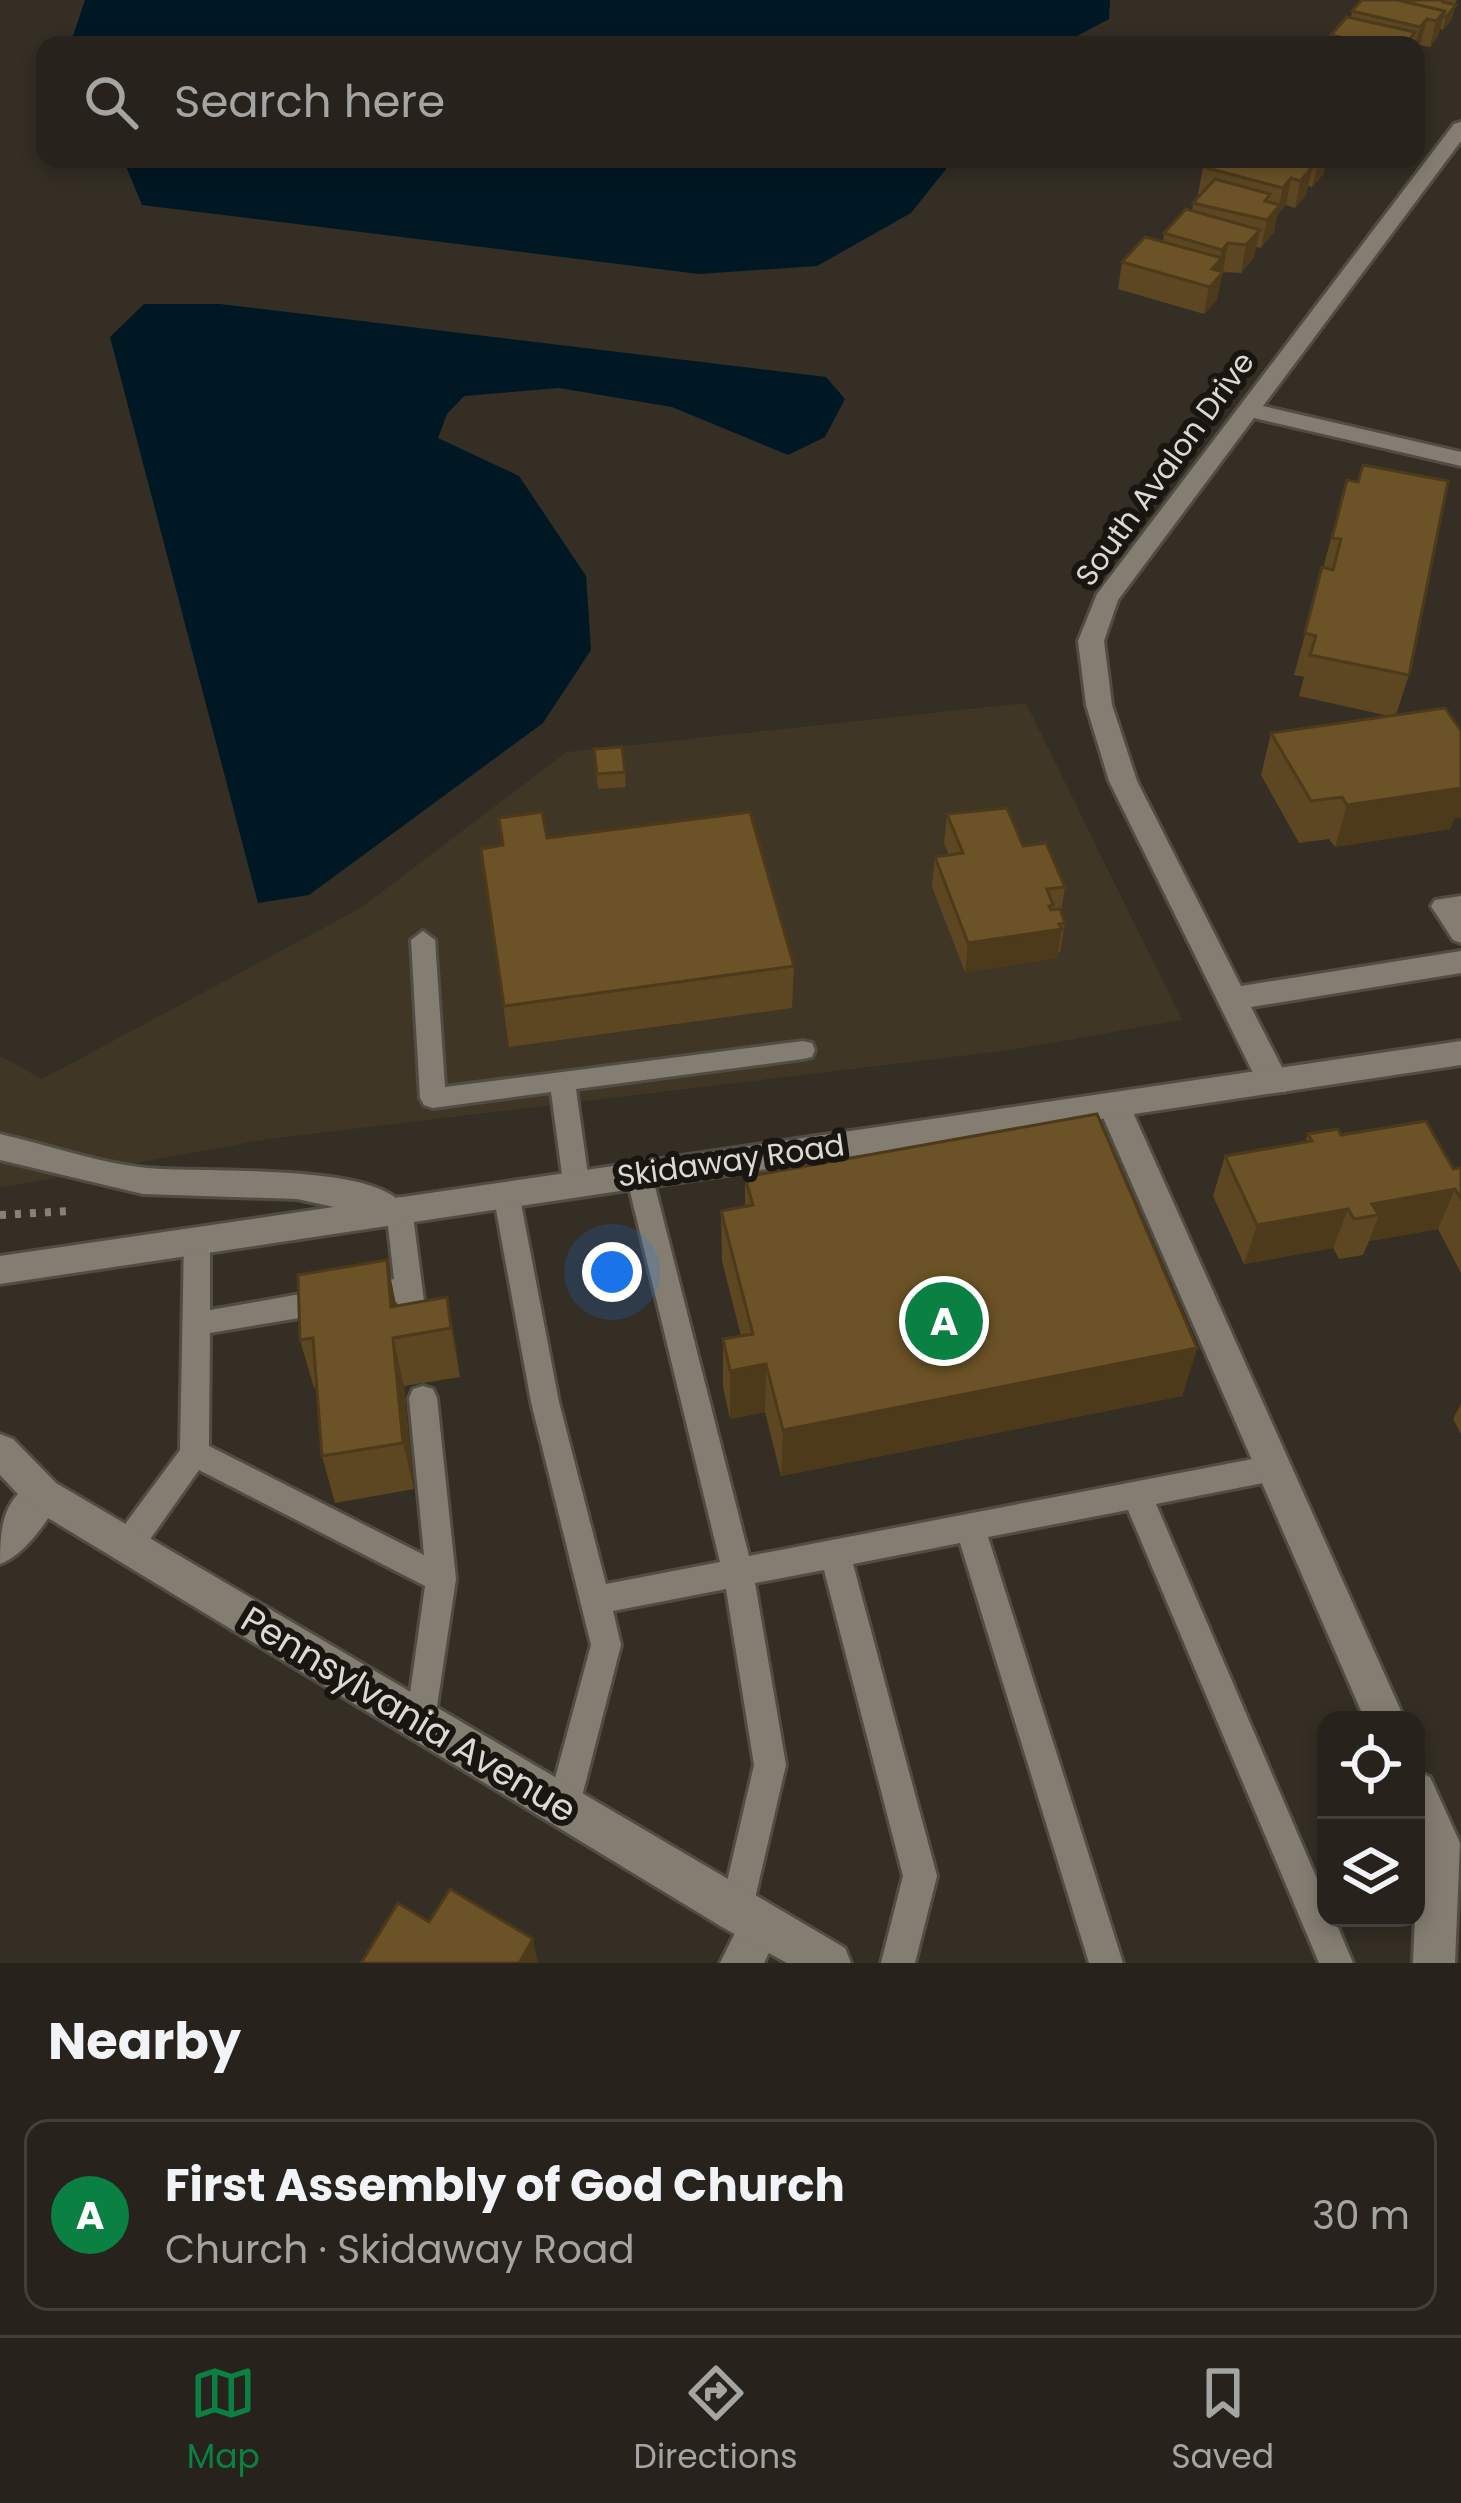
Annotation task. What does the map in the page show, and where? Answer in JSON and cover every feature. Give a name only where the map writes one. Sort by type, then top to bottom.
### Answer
[{"type":"street","name":"South Avalon Drive","points":[[1274,1084],[1123,782],[1099,705],[1091,641],[1106,599],[1461,128]]},
{"type":"street","points":[[1247,410],[1461,459]]},
{"type":"street","points":[[1231,999],[1461,962]]},
{"type":"street","name":"Skidaway Road","points":[[0,1270],[576,1182],[1115,1108],[1461,1052]]},
{"type":"street","points":[[1115,1108],[1380,1711]]},
{"type":"street","points":[[0,1148],[143,1181],[297,1186],[399,1208]]},
{"type":"street","name":"Pennsylvania Avenue","points":[[0,1450],[43,1495],[563,1808],[746,1933],[830,1963]]},
{"type":"street","points":[[0,1486],[43,1495],[0,1546]]},
{"type":"street","points":[[1425,1803],[1450,1836],[1433,1963]]},
{"type":"lane","points":[[1461,904],[1443,906],[1461,934]]},
{"type":"lane","points":[[423,940],[433,1098],[803,1050]]},
{"type":"lane","points":[[562,1081],[576,1182]]},
{"type":"lane","points":[[639,1174],[738,1573],[770,1765],[746,1933]]},
{"type":"lane","points":[[506,1193],[545,1402],[606,1645],[563,1808]]},
{"type":"lane","points":[[399,1208],[413,1321]]},
{"type":"lane","points":[[128,1545],[194,1453],[197,1240]]},
{"type":"lane","points":[[195,1324],[409,1288]]},
{"type":"lane","points":[[422,1722],[441,1580],[423,1398]]},
{"type":"lane","points":[[194,1453],[441,1580]]},
{"type":"lane","points":[[598,1600],[1274,1468]]},
{"type":"lane","points":[[1137,1495],[1336,1963]]},
{"type":"lane","points":[[970,1527],[1106,1963]]},
{"type":"lane","points":[[835,1554],[920,1876],[898,1963]]},
{"type":"path","points":[[0,1215],[81,1210]]},
{"type":"shaded area","points":[[1026,703],[1182,1020],[1011,1050],[269,1139],[0,1188],[0,1056],[42,1079],[359,909],[567,752]]},
{"type":"water","points":[[85,0],[1110,0],[1109,19],[1077,36],[73,36]]},
{"type":"water","points":[[127,168],[947,168],[911,213],[817,266],[699,274],[142,205]]},
{"type":"water","points":[[144,304],[220,304],[826,377],[845,399],[825,437],[788,455],[672,407],[559,388],[464,396],[447,414],[438,438],[519,476],[586,576],[591,650],[543,723],[309,895],[258,903],[110,337]]},
{"type":"building","points":[[1362,0],[1398,0],[1445,11],[1420,27],[1352,11]]},
{"type":"building","points":[[1398,0],[1444,0],[1456,5],[1446,17],[1445,11]]},
{"type":"building","points":[[1347,17],[1415,32],[1412,36],[1331,35]]},
{"type":"building","points":[[1207,168],[1312,168],[1300,181],[1291,178],[1283,188]]},
{"type":"building","points":[[1215,179],[1270,194],[1265,201],[1280,205],[1267,220],[1193,203]]},
{"type":"building","points":[[1186,209],[1260,230],[1246,245],[1228,243],[1222,250],[1164,233]]},
{"type":"building","points":[[1145,237],[1222,258],[1212,269],[1223,272],[1210,287],[1122,262]]},
{"type":"building","points":[[1363,465],[1448,481],[1409,675],[1310,655],[1316,636],[1305,633],[1322,567],[1333,570],[1341,539],[1332,538],[1347,480],[1358,482]]},
{"type":"building","points":[[1445,708],[1461,731],[1461,788],[1347,805],[1342,797],[1311,801],[1271,733]]},
{"type":"building","points":[[622,747],[625,772],[597,774],[594,749]]},
{"type":"building","points":[[1007,808],[1023,846],[1046,843],[1065,887],[1047,889],[1053,905],[1049,906],[1060,909],[1065,923],[1059,924],[1062,929],[968,943],[935,857],[963,853],[947,814]]},
{"type":"building","points":[[542,812],[547,838],[750,812],[794,966],[504,1006],[481,849],[503,845],[499,818]]},
{"type":"building","points":[[1097,1114],[1197,1348],[783,1430],[766,1364],[730,1371],[723,1339],[753,1334],[721,1211],[753,1205],[745,1177]]},
{"type":"building","points":[[1426,1121],[1453,1169],[1461,1168],[1461,1199],[1455,1189],[1372,1204],[1379,1215],[1354,1219],[1348,1209],[1257,1225],[1225,1156],[1312,1141],[1308,1134],[1338,1129],[1341,1135]]},
{"type":"building","points":[[387,1260],[391,1307],[447,1297],[451,1328],[393,1338],[403,1443],[322,1456],[313,1338],[300,1340],[298,1275]]},
{"type":"building","points":[[450,1889],[533,1939],[519,1963],[361,1963],[398,1903],[429,1922]]},
{"type":"place","name":"First Assembly of God Church","points":[[944,1321]]}]
